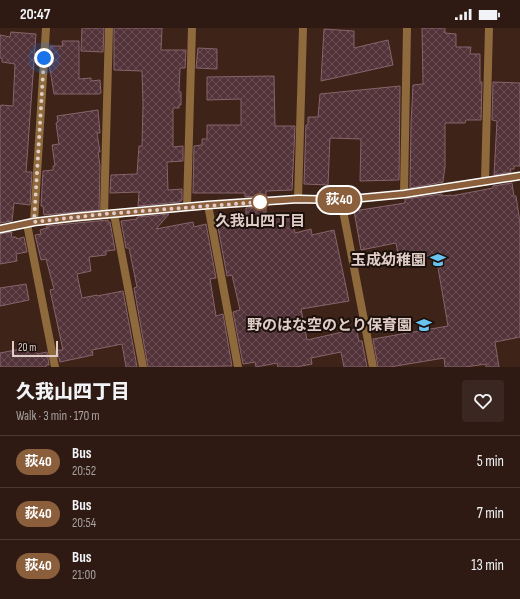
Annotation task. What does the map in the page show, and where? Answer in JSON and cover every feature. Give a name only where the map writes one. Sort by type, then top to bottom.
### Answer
[{"type":"street","points":[[46,28],[31,223],[54,367]]},
{"type":"street","points":[[104,214],[109,28]]},
{"type":"street","points":[[187,207],[192,28]]},
{"type":"street","points":[[298,199],[303,28]]},
{"type":"street","points":[[404,194],[407,28]]},
{"type":"street","points":[[485,181],[489,28]]},
{"type":"street","points":[[0,229],[31,223],[104,214],[208,205],[298,199],[341,200],[404,194],[520,176]]},
{"type":"street","points":[[341,200],[373,367]]},
{"type":"street","points":[[208,205],[238,367]]},
{"type":"street","points":[[114,214],[143,367]]},
{"type":"building","points":[[82,28],[104,28],[103,52],[81,51]]},
{"type":"building","points":[[114,28],[162,28],[161,50],[186,50],[185,68],[180,68],[179,92],[181,92],[181,105],[179,105],[179,108],[173,108],[173,147],[183,146],[183,161],[167,162],[168,190],[182,189],[182,200],[179,202],[138,206],[139,192],[110,193],[111,175],[137,174],[139,146],[142,146],[143,105],[142,71],[114,70]]},
{"type":"building","points":[[422,28],[445,28],[445,33],[456,34],[456,47],[471,47],[470,54],[480,54],[480,82],[482,82],[481,120],[466,120],[465,123],[445,123],[445,166],[443,182],[410,188],[413,85],[423,84]]},
{"type":"building","points":[[324,29],[354,31],[354,48],[388,40],[393,65],[321,81]]},
{"type":"building","points":[[11,32],[36,34],[26,172],[32,172],[30,205],[14,203],[12,221],[0,223],[0,107],[1,105],[13,106],[15,64],[2,62],[2,58],[0,58],[0,35],[10,37]]},
{"type":"building","points":[[62,41],[79,41],[79,79],[91,78],[91,81],[100,80],[101,93],[54,94],[49,63],[50,46],[63,46]]},
{"type":"building","points":[[198,48],[217,49],[217,69],[196,68]]},
{"type":"building","points":[[274,76],[275,126],[295,126],[292,190],[266,191],[266,196],[245,197],[245,193],[193,193],[194,146],[202,145],[202,139],[207,139],[207,125],[241,125],[241,99],[207,100],[207,77]]},
{"type":"building","points":[[493,82],[520,83],[520,166],[514,166],[514,169],[510,169],[511,172],[494,175],[497,121],[492,120]]},
{"type":"building","points":[[400,86],[399,180],[360,181],[361,139],[330,138],[328,185],[304,184],[306,125],[308,125],[308,117],[318,117],[320,94]]},
{"type":"building","points":[[98,110],[100,133],[97,133],[100,152],[98,152],[100,166],[99,210],[44,215],[43,206],[41,206],[43,171],[53,170],[53,166],[55,166],[52,145],[59,144],[56,123],[58,122],[57,116]]},
{"type":"building","points":[[512,183],[514,196],[516,196],[520,223],[520,337],[495,342],[499,367],[486,367],[486,364],[465,367],[445,367],[444,358],[390,367],[378,367],[373,339],[448,326],[436,256],[403,262],[402,254],[398,254],[396,243],[361,250],[354,211],[405,203],[405,199],[442,194],[442,196],[451,196]]},
{"type":"building","points":[[266,207],[266,218],[291,213],[295,233],[311,229],[312,235],[334,230],[349,301],[301,309],[307,340],[356,329],[359,341],[362,341],[367,367],[344,367],[341,352],[311,358],[312,364],[296,367],[278,367],[277,363],[256,367],[255,362],[243,364],[233,312],[240,310],[232,275],[227,276],[217,222],[246,216],[246,208]]},
{"type":"building","points":[[169,214],[156,229],[193,222],[194,227],[206,224],[216,278],[210,279],[216,316],[223,314],[232,366],[148,367],[134,288],[137,287],[129,248],[126,248],[121,221],[137,219],[137,217]]},
{"type":"building","points":[[108,220],[108,222],[110,222],[115,250],[106,251],[106,255],[89,257],[91,271],[77,274],[82,298],[123,291],[137,367],[126,367],[122,344],[92,350],[93,355],[60,362],[57,350],[63,350],[50,290],[54,289],[46,259],[41,260],[35,235],[41,234],[40,230],[47,228],[46,226]]},
{"type":"building","points":[[12,232],[11,237],[16,237],[17,239],[24,237],[27,252],[16,254],[17,261],[0,264],[0,234]]},
{"type":"building","points":[[26,284],[29,300],[0,306],[0,288]]},
{"type":"building","points":[[26,348],[27,352],[36,350],[37,354],[47,352],[49,365],[46,365],[46,367],[0,367],[0,353]]},
{"type":"bus line","name":"荻40","points":[[0,229],[34,222],[104,214],[298,199],[341,200],[404,194],[520,176]]},
{"type":"place","name":"久我山四丁目","points":[[260,202]]},
{"type":"place","name":"玉成幼稚園","points":[[438,260]]},
{"type":"place","name":"野のはな空のとり保育園","points":[[424,325]]},
{"type":"route","points":[[44,58],[34,222],[104,214],[260,202]]}]
